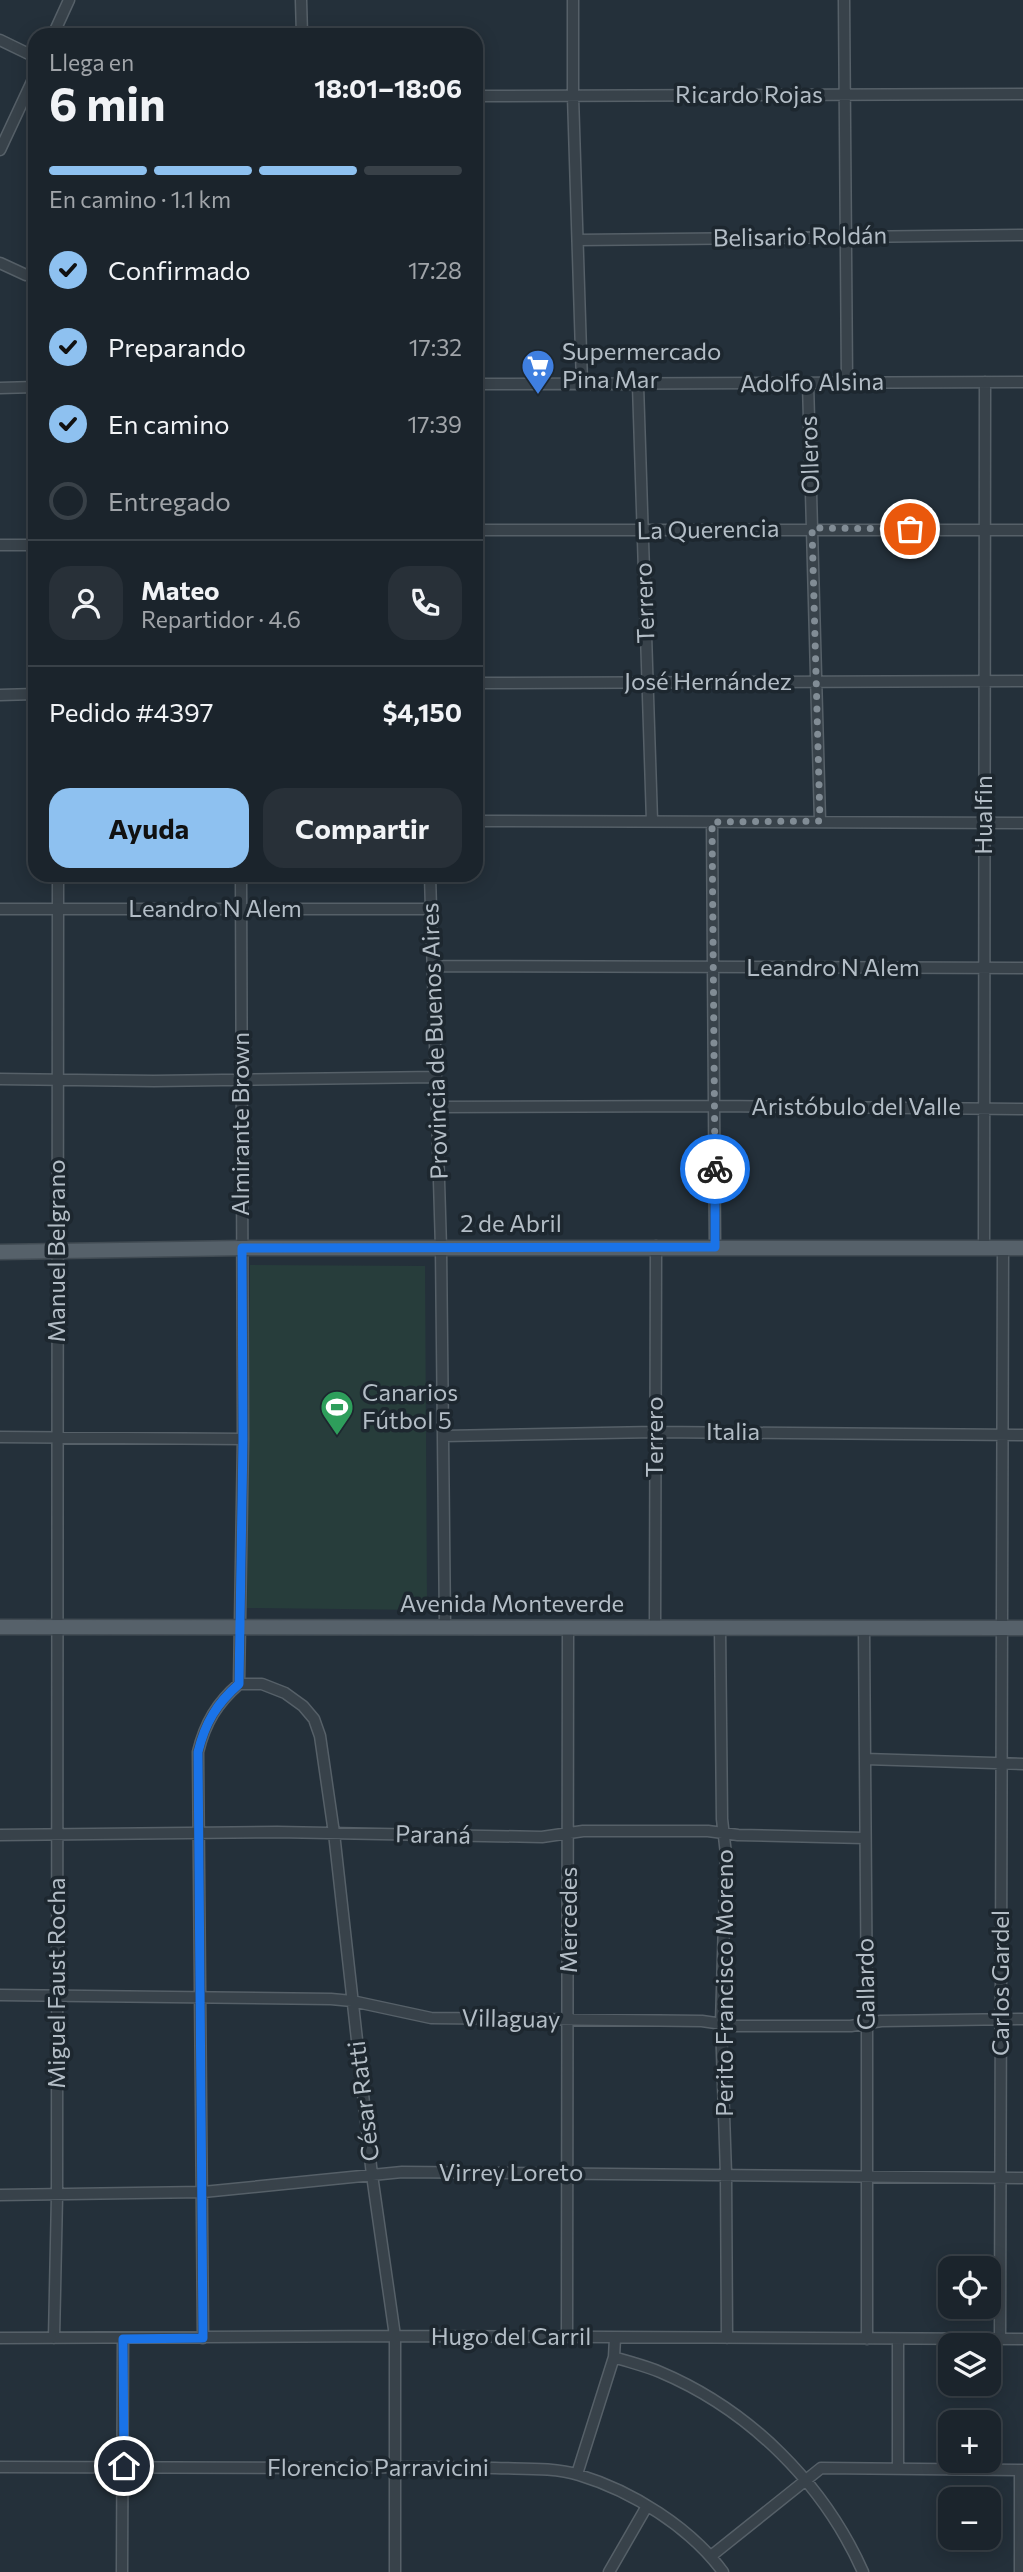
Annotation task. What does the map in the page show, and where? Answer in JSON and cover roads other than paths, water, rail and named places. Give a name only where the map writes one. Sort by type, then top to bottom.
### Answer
[{"type":"main road","name":"2 de Abril","points":[[0,1252],[656,1246],[1023,1248]]},
{"type":"main road","name":"Avenida Monteverde","points":[[0,1627],[241,1625],[568,1629],[1023,1628]]},
{"type":"street","points":[[56,28],[69,0]]},
{"type":"street","points":[[301,0],[302,28]]},
{"type":"street","points":[[573,0],[573,96],[582,384]]},
{"type":"street","points":[[844,0],[847,382]]},
{"type":"street","points":[[0,40],[28,54]]},
{"type":"street","name":"Ricardo Rojas","points":[[483,96],[1023,94]]},
{"type":"street","points":[[0,150],[28,101]]},
{"type":"street","name":"Belisario Roldán","points":[[578,240],[1023,235]]},
{"type":"street","points":[[0,263],[26,275]]},
{"type":"street","name":"Hualfin","points":[[984,1249],[985,382]]},
{"type":"street","name":"Adolfo Alsina","points":[[483,384],[1023,382]]},
{"type":"street","name":"Olleros","points":[[808,383],[820,821]]},
{"type":"street","name":"Terrero","points":[[638,385],[652,821]]},
{"type":"street","points":[[0,388],[28,387]]},
{"type":"street","name":"La Querencia","points":[[483,530],[1023,530]]},
{"type":"street","points":[[0,545],[28,545]]},
{"type":"street","name":"José Hernández","points":[[483,683],[1023,681]]},
{"type":"street","points":[[0,695],[28,694]]},
{"type":"street","points":[[483,821],[1023,823]]},
{"type":"street","points":[[712,822],[715,1247]]},
{"type":"street","name":"Manuel Belgrano","points":[[56,1627],[58,882]]},
{"type":"street","name":"Almirante Brown","points":[[239,1684],[243,1439],[241,882]]},
{"type":"street","name":"Provincia de Buenos Aires","points":[[430,882],[441,1248],[445,1627]]},
{"type":"street","name":"Leandro N Alem","points":[[0,909],[431,909]]},
{"type":"street","name":"Leandro N Alem","points":[[433,966],[1023,968]]},
{"type":"street","points":[[0,1079],[241,1080],[436,1077]]},
{"type":"street","name":"Aristóbulo del Valle","points":[[438,1107],[1023,1109]]},
{"type":"street","name":"Terrero","points":[[655,1627],[656,1246]]},
{"type":"street","points":[[1003,1248],[1003,1628]]},
{"type":"street","name":"Italia","points":[[443,1436],[655,1432],[1023,1435]]},
{"type":"street","points":[[0,1437],[243,1439]]},
{"type":"street","name":"Miguel Faust Rocha","points":[[54,2338],[57,2196],[56,1627]]},
{"type":"street","name":"Perito Francisco Moreno","points":[[720,1628],[722,1819],[726,1854],[721,2023],[726,2174],[727,2338]]},
{"type":"street","name":"Carlos Gardel","points":[[1000,2333],[1000,1764],[1003,1628]]},
{"type":"street","name":"Mercedes","points":[[567,2337],[568,1629]]},
{"type":"street","name":"Gallardo","points":[[864,1629],[867,2339]]},
{"type":"street","points":[[203,2338],[198,1752],[212,1713],[239,1684]]},
{"type":"street","name":"César Ratti","points":[[239,1684],[262,1684],[285,1693],[303,1706],[314,1719],[320,1736],[334,1833],[372,2175],[395,2336],[395,2572]]},
{"type":"street","points":[[865,1759],[1023,1764]]},
{"type":"street","name":"Paraná","points":[[0,1835],[334,1833],[541,1837],[569,1833],[708,1831],[724,1834],[864,1838]]},
{"type":"street","name":"Villaguay","points":[[0,1995],[352,2001],[431,2018],[702,2021],[737,2026],[851,2026],[881,2021],[1023,2019]]},
{"type":"street","name":"Virrey Loreto","points":[[0,2195],[203,2192],[402,2172],[1023,2178]]},
{"type":"street","name":"Hugo del Carril","points":[[0,2338],[395,2336],[938,2340]]},
{"type":"street","points":[[577,2474],[614,2357],[615,2338]]},
{"type":"street","points":[[122,2572],[123,2339]]},
{"type":"street","name":"Hugo del Carril","points":[[1001,2339],[1023,2339]]},
{"type":"street","points":[[898,2340],[898,2468]]},
{"type":"street","points":[[614,2357],[659,2372],[690,2387],[732,2414],[769,2443],[806,2478],[836,2521],[863,2572]]},
{"type":"street","name":"Florencio Parravicini","points":[[0,2467],[346,2469],[396,2466],[528,2469],[577,2474],[614,2488],[647,2506],[683,2531],[711,2556],[723,2572]]},
{"type":"street","points":[[711,2556],[821,2468],[1022,2470],[1020,2572]]},
{"type":"street","points":[[609,2572],[647,2506]]},
{"type":"place","name":"Supermercado Pina Mar","points":[[538,396]]},
{"type":"place","name":"Canarios Fútbol 5","points":[[337,1437]]}]
